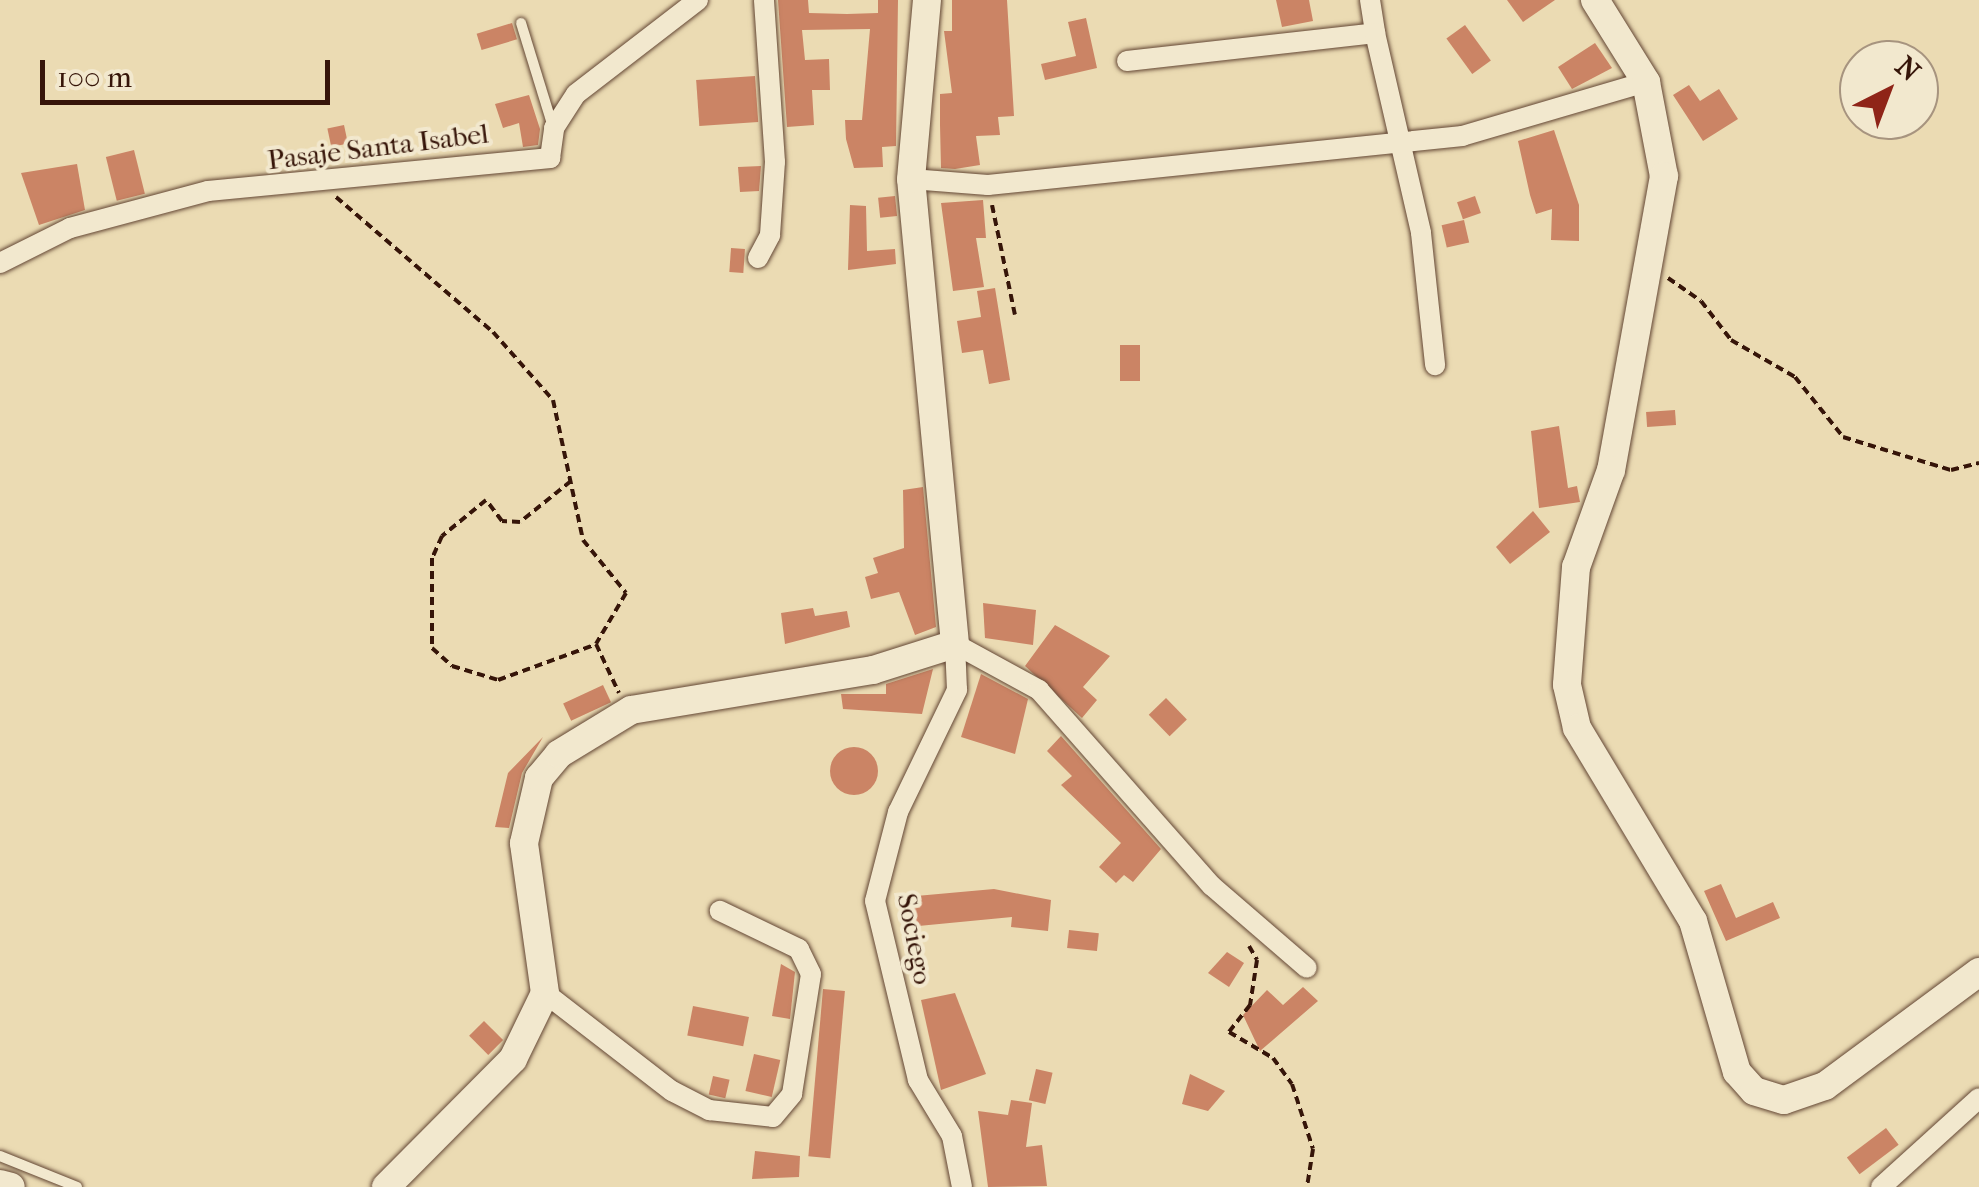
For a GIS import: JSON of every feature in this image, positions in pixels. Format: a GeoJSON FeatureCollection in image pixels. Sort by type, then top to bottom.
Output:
{"type":"FeatureCollection","features":[{"type":"Feature","properties":{"kind":"main road"},"geometry":{"type":"LineString","coordinates":[[386,1187],[513,1059],[545,993],[524,842],[529,806],[560,754],[631,710],[873,670],[955,644],[911,179],[927,0]]}},
{"type":"Feature","properties":{"kind":"main road"},"geometry":{"type":"LineString","coordinates":[[1595,0],[1646,82],[1664,176],[1639,288],[1612,470],[1576,567],[1568,685],[1597,770],[1693,921],[1737,1072],[1768,1099],[1802,1098],[1860,1066],[1979,972]]}},
{"type":"Feature","properties":{"kind":"main road"},"geometry":{"type":"LineString","coordinates":[[0,1184],[12,1187]]}},
{"type":"Feature","properties":{"kind":"street","name":"Pasaje Santa Isabel"},"geometry":{"type":"LineString","coordinates":[[0,262],[143,206],[208,191],[326,185],[550,158],[554,128],[576,94],[698,0]]}},
{"type":"Feature","properties":{"kind":"street"},"geometry":{"type":"LineString","coordinates":[[758,258],[770,235],[775,162],[764,0]]}},
{"type":"Feature","properties":{"kind":"street"},"geometry":{"type":"LineString","coordinates":[[1370,0],[1402,141],[1436,365]]}},
{"type":"Feature","properties":{"kind":"street"},"geometry":{"type":"LineString","coordinates":[[1127,62],[1375,33]]}},
{"type":"Feature","properties":{"kind":"street"},"geometry":{"type":"LineString","coordinates":[[911,179],[988,186],[1462,136],[1646,82]]}},
{"type":"Feature","properties":{"kind":"street"},"geometry":{"type":"LineString","coordinates":[[955,644],[1038,690],[1236,908],[1308,968]]}},
{"type":"Feature","properties":{"kind":"street","name":"Sociego"},"geometry":{"type":"LineString","coordinates":[[955,644],[958,690],[898,812],[875,901],[918,1080],[952,1136],[962,1187]]}},
{"type":"Feature","properties":{"kind":"street"},"geometry":{"type":"LineString","coordinates":[[545,993],[672,1091],[709,1110],[773,1117],[792,1094],[811,974],[798,949],[720,911]]}},
{"type":"Feature","properties":{"kind":"street"},"geometry":{"type":"LineString","coordinates":[[1882,1187],[1979,1098]]}},
{"type":"Feature","properties":{"kind":"lane"},"geometry":{"type":"LineString","coordinates":[[521,22],[554,128]]}},
{"type":"Feature","properties":{"kind":"lane"},"geometry":{"type":"LineString","coordinates":[[0,1156],[77,1187]]}},
{"type":"Feature","properties":{"kind":"path"},"geometry":{"type":"LineString","coordinates":[[326,185],[359,224],[528,365],[553,400],[571,481],[582,540],[626,593],[596,644],[498,680],[452,666],[432,648],[432,558],[442,536],[486,500],[502,521],[520,522],[571,481]]}},
{"type":"Feature","properties":{"kind":"path"},"geometry":{"type":"LineString","coordinates":[[988,186],[1016,316]]}},
{"type":"Feature","properties":{"kind":"path"},"geometry":{"type":"LineString","coordinates":[[1639,288],[1670,278],[1731,340],[1795,377],[1843,438],[1951,470],[1979,463]]}},
{"type":"Feature","properties":{"kind":"path"},"geometry":{"type":"LineString","coordinates":[[596,644],[631,710]]}},
{"type":"Feature","properties":{"kind":"path"},"geometry":{"type":"LineString","coordinates":[[1236,908],[1257,960],[1250,1005],[1229,1032],[1273,1058],[1292,1084],[1312,1149],[1308,1187]]}},
{"type":"Feature","properties":{"kind":"building"},"geometry":{"type":"Polygon","coordinates":[[[778,0],[808,0],[809,13],[847,14],[878,13],[878,0],[898,0],[896,146],[882,147],[883,167],[854,168],[846,139],[845,120],[862,120],[870,29],[802,30],[805,60],[829,59],[830,90],[812,90],[814,125],[787,127],[778,0]]]}},
{"type":"Feature","properties":{"kind":"building"},"geometry":{"type":"Polygon","coordinates":[[[952,0],[1007,0],[1014,116],[998,117],[1000,135],[976,136],[980,165],[955,169],[941,168],[940,125],[940,94],[952,93],[944,31],[952,31],[952,0]]]}},
{"type":"Feature","properties":{"kind":"building"},"geometry":{"type":"Polygon","coordinates":[[[1276,0],[1309,0],[1313,21],[1282,27],[1276,0]]]}},
{"type":"Feature","properties":{"kind":"building"},"geometry":{"type":"Polygon","coordinates":[[[1507,0],[1555,0],[1523,22],[1507,0]]]}},
{"type":"Feature","properties":{"kind":"building"},"geometry":{"type":"Polygon","coordinates":[[[1086,18],[1097,68],[1045,80],[1041,64],[1076,56],[1068,22],[1086,18]]]}},
{"type":"Feature","properties":{"kind":"building"},"geometry":{"type":"Polygon","coordinates":[[[512,23],[517,39],[482,50],[477,34],[512,23]]]}},
{"type":"Feature","properties":{"kind":"building"},"geometry":{"type":"Polygon","coordinates":[[[1465,25],[1491,61],[1472,74],[1446,39],[1465,25]]]}},
{"type":"Feature","properties":{"kind":"building"},"geometry":{"type":"Polygon","coordinates":[[[1595,43],[1612,68],[1572,89],[1558,67],[1595,43]]]}},
{"type":"Feature","properties":{"kind":"building"},"geometry":{"type":"Polygon","coordinates":[[[755,76],[758,122],[699,126],[696,80],[755,76]]]}},
{"type":"Feature","properties":{"kind":"building"},"geometry":{"type":"Polygon","coordinates":[[[1689,85],[1700,101],[1719,89],[1738,119],[1703,141],[1673,95],[1689,85]]]}},
{"type":"Feature","properties":{"kind":"building"},"geometry":{"type":"Polygon","coordinates":[[[529,95],[540,129],[538,145],[523,147],[519,123],[503,128],[495,104],[529,95]]]}},
{"type":"Feature","properties":{"kind":"building"},"geometry":{"type":"Polygon","coordinates":[[[344,125],[348,144],[331,147],[327,129],[344,125]]]}},
{"type":"Feature","properties":{"kind":"building"},"geometry":{"type":"Polygon","coordinates":[[[1554,130],[1579,205],[1579,241],[1551,240],[1552,209],[1536,214],[1530,195],[1518,141],[1554,130]]]}},
{"type":"Feature","properties":{"kind":"building"},"geometry":{"type":"Polygon","coordinates":[[[134,150],[145,194],[117,201],[106,157],[134,150]]]}},
{"type":"Feature","properties":{"kind":"building"},"geometry":{"type":"Polygon","coordinates":[[[77,164],[85,210],[39,225],[21,173],[77,164]]]}},
{"type":"Feature","properties":{"kind":"building"},"geometry":{"type":"Polygon","coordinates":[[[761,166],[759,191],[740,192],[738,167],[761,166]]]}},
{"type":"Feature","properties":{"kind":"building"},"geometry":{"type":"Polygon","coordinates":[[[895,196],[897,216],[880,218],[878,198],[895,196]]]}},
{"type":"Feature","properties":{"kind":"building"},"geometry":{"type":"Polygon","coordinates":[[[1475,196],[1481,213],[1463,219],[1457,202],[1475,196]]]}},
{"type":"Feature","properties":{"kind":"building"},"geometry":{"type":"Polygon","coordinates":[[[983,200],[986,238],[976,238],[984,287],[953,291],[941,203],[983,200]]]}},
{"type":"Feature","properties":{"kind":"building"},"geometry":{"type":"Polygon","coordinates":[[[850,205],[866,206],[867,251],[895,249],[896,264],[848,270],[850,205]]]}},
{"type":"Feature","properties":{"kind":"building"},"geometry":{"type":"Polygon","coordinates":[[[1464,220],[1469,242],[1447,248],[1442,225],[1464,220]]]}},
{"type":"Feature","properties":{"kind":"building"},"geometry":{"type":"Polygon","coordinates":[[[731,248],[745,249],[743,273],[729,272],[731,248]]]}},
{"type":"Feature","properties":{"kind":"building"},"geometry":{"type":"Polygon","coordinates":[[[995,288],[1010,380],[989,384],[983,350],[962,353],[957,321],[981,317],[977,291],[995,288]]]}},
{"type":"Feature","properties":{"kind":"building"},"geometry":{"type":"Polygon","coordinates":[[[1120,345],[1140,345],[1140,381],[1120,381],[1120,345]]]}},
{"type":"Feature","properties":{"kind":"building"},"geometry":{"type":"Polygon","coordinates":[[[1675,410],[1676,425],[1647,427],[1646,412],[1675,410]]]}},
{"type":"Feature","properties":{"kind":"building"},"geometry":{"type":"Polygon","coordinates":[[[1559,426],[1568,488],[1577,486],[1580,502],[1539,508],[1531,431],[1559,426]]]}},
{"type":"Feature","properties":{"kind":"building"},"geometry":{"type":"Polygon","coordinates":[[[923,487],[936,627],[915,635],[899,592],[871,599],[865,577],[878,573],[873,558],[904,548],[903,490],[923,487]]]}},
{"type":"Feature","properties":{"kind":"building"},"geometry":{"type":"Polygon","coordinates":[[[1533,511],[1550,532],[1510,564],[1496,547],[1533,511]]]}},
{"type":"Feature","properties":{"kind":"building"},"geometry":{"type":"Polygon","coordinates":[[[983,603],[1036,610],[1033,645],[985,638],[983,603]]]}},
{"type":"Feature","properties":{"kind":"building"},"geometry":{"type":"Polygon","coordinates":[[[813,608],[815,616],[847,611],[850,627],[785,644],[781,613],[813,608]]]}},
{"type":"Feature","properties":{"kind":"building"},"geometry":{"type":"Polygon","coordinates":[[[1055,625],[1110,656],[1083,687],[1097,700],[1082,718],[1025,666],[1055,625]]]}},
{"type":"Feature","properties":{"kind":"building"},"geometry":{"type":"Polygon","coordinates":[[[933,669],[922,714],[843,709],[841,694],[886,694],[886,684],[933,669]]]}},
{"type":"Feature","properties":{"kind":"building"},"geometry":{"type":"Polygon","coordinates":[[[981,674],[1028,699],[1015,754],[961,737],[981,674]]]}},
{"type":"Feature","properties":{"kind":"building"},"geometry":{"type":"Polygon","coordinates":[[[603,685],[611,702],[571,721],[563,704],[603,685]]]}},
{"type":"Feature","properties":{"kind":"building"},"geometry":{"type":"Polygon","coordinates":[[[1166,698],[1187,720],[1170,736],[1149,715],[1166,698]]]}},
{"type":"Feature","properties":{"kind":"building"},"geometry":{"type":"Polygon","coordinates":[[[1061,736],[1161,849],[1133,882],[1124,875],[1116,883],[1099,867],[1121,843],[1061,785],[1072,776],[1047,751],[1061,736]]]}},
{"type":"Feature","properties":{"kind":"building"},"geometry":{"type":"Polygon","coordinates":[[[543,737],[522,773],[509,828],[495,827],[508,773],[543,737]]]}},
{"type":"Feature","properties":{"kind":"building"},"geometry":{"type":"Polygon","coordinates":[[[854,747],[871,754],[878,771],[871,788],[854,795],[837,788],[830,771],[837,754],[854,747]]]}},
{"type":"Feature","properties":{"kind":"building"},"geometry":{"type":"Polygon","coordinates":[[[1721,884],[1736,918],[1773,902],[1780,918],[1726,941],[1704,891],[1721,884]]]}},
{"type":"Feature","properties":{"kind":"building"},"geometry":{"type":"Polygon","coordinates":[[[994,889],[1051,900],[1048,931],[1011,927],[1012,917],[908,927],[905,897],[994,889]]]}},
{"type":"Feature","properties":{"kind":"building"},"geometry":{"type":"Polygon","coordinates":[[[1069,930],[1099,933],[1097,951],[1067,948],[1069,930]]]}},
{"type":"Feature","properties":{"kind":"building"},"geometry":{"type":"Polygon","coordinates":[[[1227,952],[1244,963],[1229,987],[1208,973],[1227,952]]]}},
{"type":"Feature","properties":{"kind":"building"},"geometry":{"type":"Polygon","coordinates":[[[781,964],[795,972],[790,1019],[772,1016],[781,964]]]}},
{"type":"Feature","properties":{"kind":"building"},"geometry":{"type":"Polygon","coordinates":[[[1303,987],[1318,1001],[1260,1051],[1243,1015],[1267,990],[1283,1005],[1303,987]]]}},
{"type":"Feature","properties":{"kind":"building"},"geometry":{"type":"Polygon","coordinates":[[[823,989],[845,991],[830,1158],[808,1156],[823,989]]]}},
{"type":"Feature","properties":{"kind":"building"},"geometry":{"type":"Polygon","coordinates":[[[955,993],[986,1074],[941,1090],[921,1000],[955,993]]]}},
{"type":"Feature","properties":{"kind":"building"},"geometry":{"type":"Polygon","coordinates":[[[693,1006],[749,1017],[743,1046],[687,1035],[693,1006]]]}},
{"type":"Feature","properties":{"kind":"building"},"geometry":{"type":"Polygon","coordinates":[[[484,1021],[503,1040],[488,1055],[469,1036],[484,1021]]]}},
{"type":"Feature","properties":{"kind":"building"},"geometry":{"type":"Polygon","coordinates":[[[754,1054],[780,1060],[772,1097],[745,1091],[754,1054]]]}},
{"type":"Feature","properties":{"kind":"building"},"geometry":{"type":"Polygon","coordinates":[[[1036,1069],[1053,1073],[1045,1104],[1029,1100],[1036,1069]]]}},
{"type":"Feature","properties":{"kind":"building"},"geometry":{"type":"Polygon","coordinates":[[[1190,1074],[1225,1091],[1208,1111],[1182,1104],[1190,1074]]]}},
{"type":"Feature","properties":{"kind":"building"},"geometry":{"type":"Polygon","coordinates":[[[713,1076],[730,1080],[725,1098],[709,1095],[713,1076]]]}},
{"type":"Feature","properties":{"kind":"building"},"geometry":{"type":"Polygon","coordinates":[[[1011,1100],[1032,1103],[1026,1147],[1042,1145],[1047,1186],[988,1187],[978,1111],[1008,1115],[1011,1100]]]}},
{"type":"Feature","properties":{"kind":"building"},"geometry":{"type":"Polygon","coordinates":[[[1886,1128],[1899,1145],[1860,1174],[1847,1157],[1886,1128]]]}},
{"type":"Feature","properties":{"kind":"building"},"geometry":{"type":"Polygon","coordinates":[[[755,1151],[800,1156],[799,1177],[752,1179],[755,1151]]]}}]}
